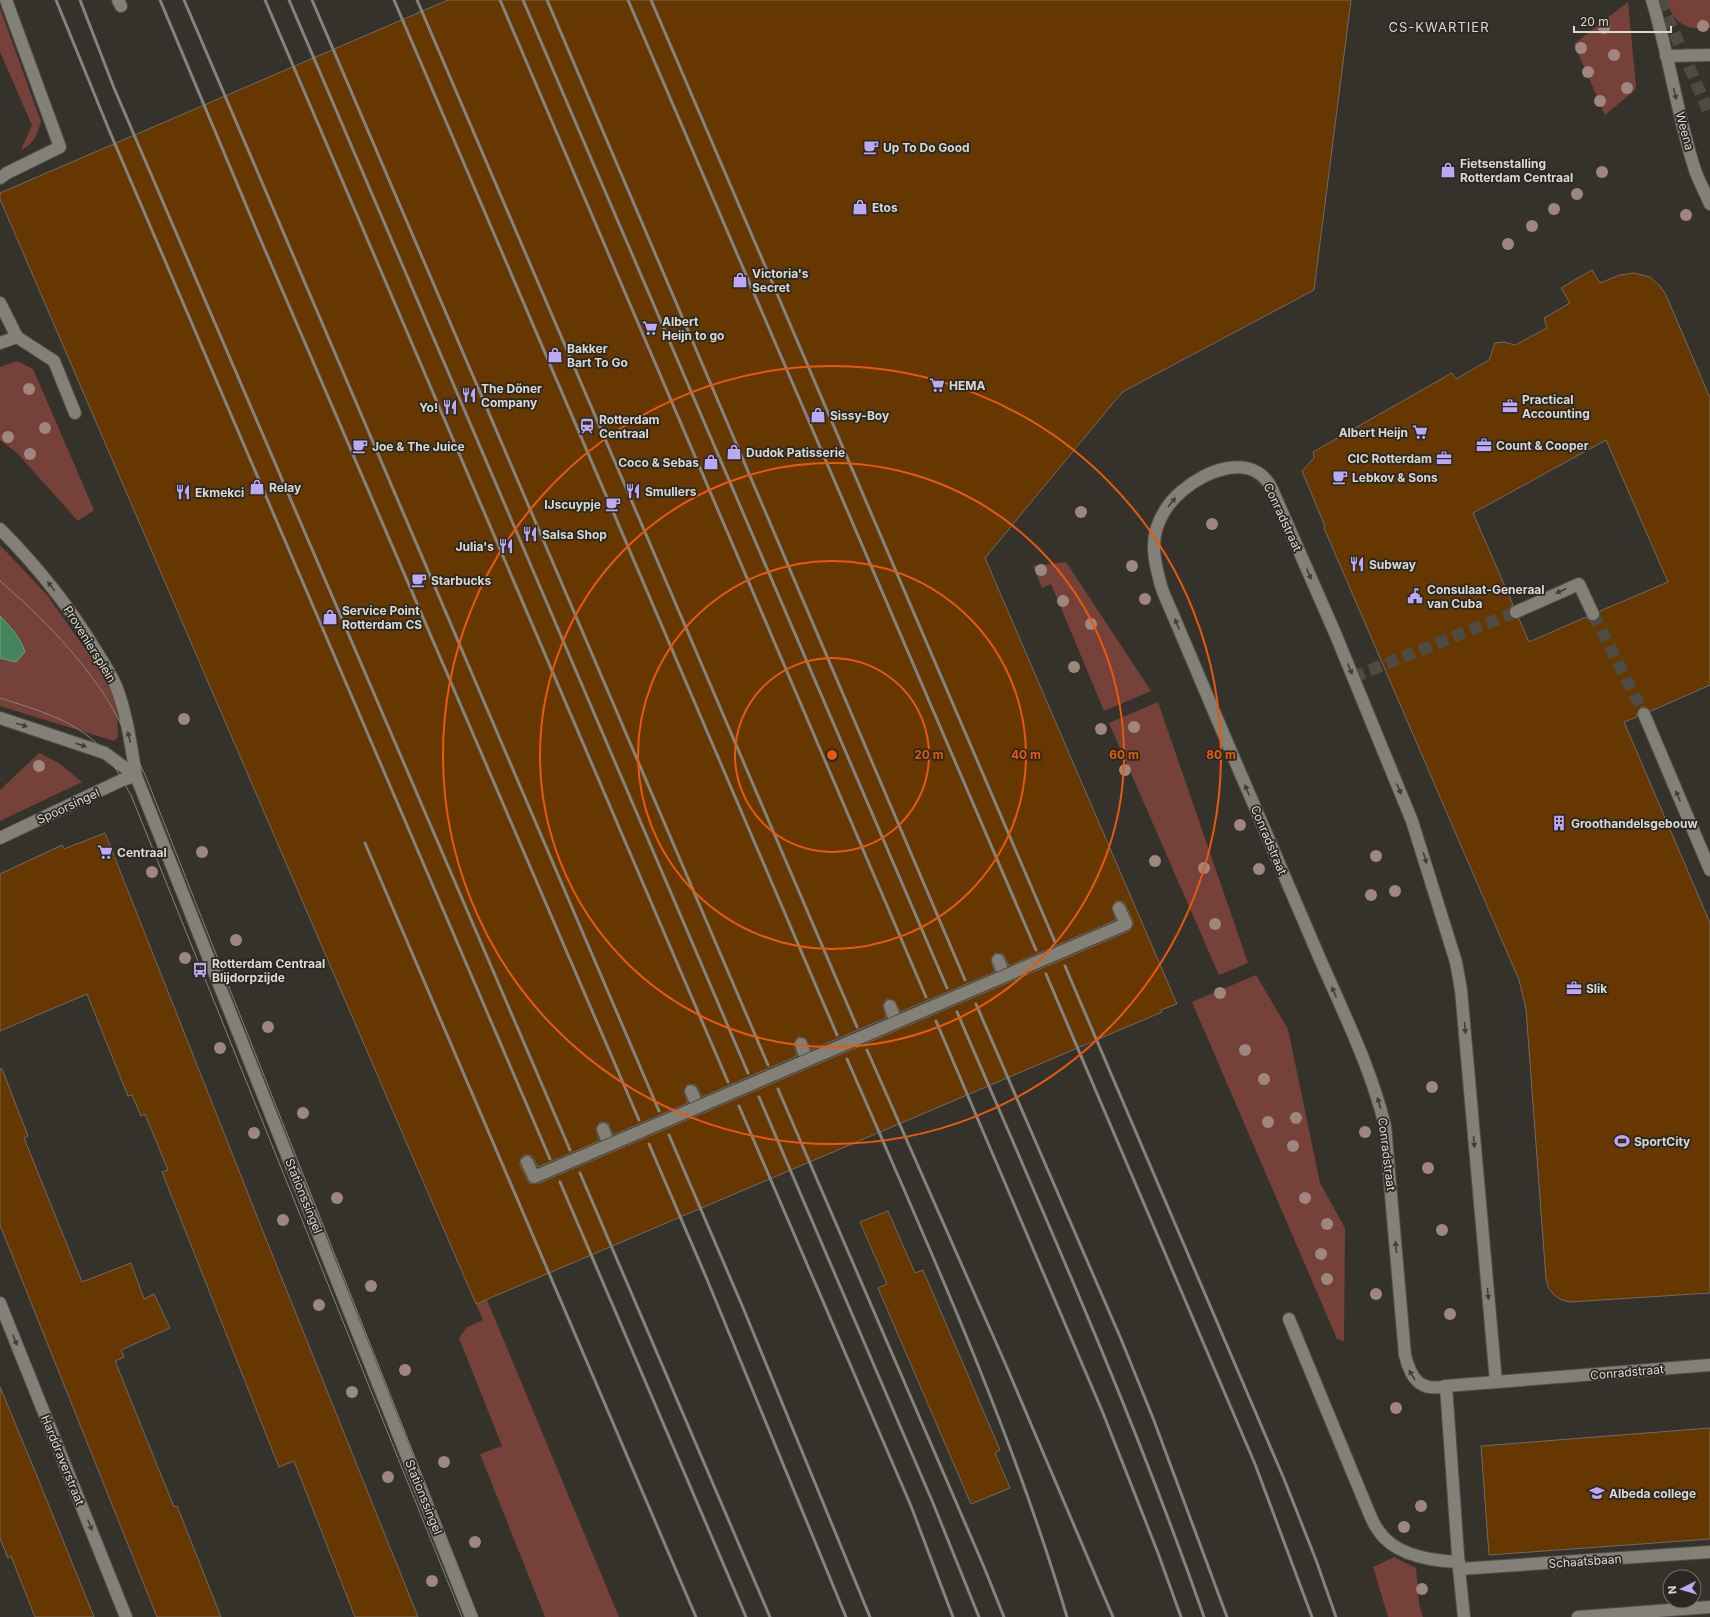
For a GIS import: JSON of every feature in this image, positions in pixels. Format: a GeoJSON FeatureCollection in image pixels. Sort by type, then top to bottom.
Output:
{"type":"FeatureCollection","features":[{"type":"Feature","properties":{"kind":"street"},"geometry":{"type":"LineString","coordinates":[[0,178],[7,173],[60,147],[6,0]]}},
{"type":"Feature","properties":{"kind":"street","name":"Weena"},"geometry":{"type":"LineString","coordinates":[[1652,0],[1661,29],[1666,56],[1695,169],[1710,204]]}},
{"type":"Feature","properties":{"kind":"street"},"geometry":{"type":"LineString","coordinates":[[1666,56],[1710,55]]}},
{"type":"Feature","properties":{"kind":"street"},"geometry":{"type":"LineString","coordinates":[[0,303],[17,337],[54,360],[75,413]]}},
{"type":"Feature","properties":{"kind":"street"},"geometry":{"type":"LineString","coordinates":[[0,343],[17,337]]}},
{"type":"Feature","properties":{"kind":"street","name":"Conradstraat"},"geometry":{"type":"LineString","coordinates":[[1496,1382],[1461,990],[1456,962],[1412,821],[1335,633],[1271,487],[1268,481],[1256,470],[1237,467],[1226,468],[1213,472],[1182,491],[1163,512],[1154,540],[1156,565],[1160,585],[1353,1035],[1377,1095],[1385,1126],[1389,1156],[1405,1355],[1412,1377],[1425,1386],[1434,1389],[1446,1386],[1710,1365]]}},
{"type":"Feature","properties":{"kind":"street","name":"Proveniersplein"},"geometry":{"type":"LineString","coordinates":[[0,529],[37,568],[70,610],[109,672],[119,696],[131,746],[136,776]]}},
{"type":"Feature","properties":{"kind":"street"},"geometry":{"type":"LineString","coordinates":[[1516,612],[1579,584],[1593,614]]}},
{"type":"Feature","properties":{"kind":"street"},"geometry":{"type":"LineString","coordinates":[[1644,714],[1710,870]]}},
{"type":"Feature","properties":{"kind":"street"},"geometry":{"type":"LineString","coordinates":[[0,718],[105,753],[136,776]]}},
{"type":"Feature","properties":{"kind":"street","name":"Spoorsingel"},"geometry":{"type":"LineString","coordinates":[[0,838],[122,780],[136,776]]}},
{"type":"Feature","properties":{"kind":"street","name":"Stationssingel"},"geometry":{"type":"LineString","coordinates":[[136,776],[471,1617]]}},
{"type":"Feature","properties":{"kind":"street"},"geometry":{"type":"LineString","coordinates":[[527,1162],[534,1178],[896,1023],[1126,924],[1119,908]]}},
{"type":"Feature","properties":{"kind":"street"},"geometry":{"type":"LineString","coordinates":[[998,960],[1005,976]]}},
{"type":"Feature","properties":{"kind":"street"},"geometry":{"type":"LineString","coordinates":[[890,1006],[896,1023]]}},
{"type":"Feature","properties":{"kind":"street"},"geometry":{"type":"LineString","coordinates":[[801,1044],[807,1061]]}},
{"type":"Feature","properties":{"kind":"street"},"geometry":{"type":"LineString","coordinates":[[691,1091],[698,1107]]}},
{"type":"Feature","properties":{"kind":"street"},"geometry":{"type":"LineString","coordinates":[[603,1129],[609,1145]]}},
{"type":"Feature","properties":{"kind":"street","name":"Harddraverstraat"},"geometry":{"type":"LineString","coordinates":[[0,1303],[126,1617]]}},
{"type":"Feature","properties":{"kind":"street","name":"Schaatsbaan"},"geometry":{"type":"LineString","coordinates":[[1289,1320],[1378,1531],[1387,1540],[1412,1554],[1459,1565],[1710,1552]]}},
{"type":"Feature","properties":{"kind":"street"},"geometry":{"type":"LineString","coordinates":[[1446,1386],[1464,1617]]}},
{"type":"Feature","properties":{"kind":"street"},"geometry":{"type":"LineString","coordinates":[[1578,1617],[1710,1607]]}},
{"type":"Feature","properties":{"kind":"shaded area"},"geometry":{"type":"Polygon","coordinates":[[[1666,0],[1710,0],[1710,28],[1694,28],[1682,24],[1677,20],[1669,8],[1666,0]]]}},
{"type":"Feature","properties":{"kind":"shaded area"},"geometry":{"type":"Polygon","coordinates":[[[1628,2],[1636,86],[1635,90],[1605,115],[1574,44],[1628,2]]]}},
{"type":"Feature","properties":{"kind":"shaded area"},"geometry":{"type":"Polygon","coordinates":[[[0,8],[41,122],[32,142],[21,150],[32,125],[0,52],[0,8]]]}},
{"type":"Feature","properties":{"kind":"shaded area"},"geometry":{"type":"Polygon","coordinates":[[[17,361],[33,369],[94,510],[78,521],[17,453],[0,440],[0,367],[17,361]]]}},
{"type":"Feature","properties":{"kind":"shaded area"},"geometry":{"type":"Polygon","coordinates":[[[0,545],[47,595],[94,661],[113,693],[117,704],[118,737],[114,741],[0,706],[0,658],[16,662],[13,629],[0,616],[0,545]]]}},
{"type":"Feature","properties":{"kind":"shaded area"},"geometry":{"type":"Polygon","coordinates":[[[1066,562],[1151,691],[1104,711],[1051,584],[1042,588],[1033,566],[1066,562]]]}},
{"type":"Feature","properties":{"kind":"shaded area"},"geometry":{"type":"Polygon","coordinates":[[[0,616],[15,632],[25,652],[16,662],[0,658],[0,616]]]}},
{"type":"Feature","properties":{"kind":"shaded area"},"geometry":{"type":"Polygon","coordinates":[[[1158,702],[1248,963],[1219,975],[1109,723],[1158,702]]]}},
{"type":"Feature","properties":{"kind":"shaded area"},"geometry":{"type":"Polygon","coordinates":[[[39,753],[59,763],[82,782],[0,821],[0,790],[39,753]]]}},
{"type":"Feature","properties":{"kind":"shaded area"},"geometry":{"type":"Polygon","coordinates":[[[1256,975],[1288,1029],[1320,1183],[1345,1228],[1344,1341],[1337,1339],[1192,1002],[1256,975]]]}},
{"type":"Feature","properties":{"kind":"shaded area"},"geometry":{"type":"Polygon","coordinates":[[[487,1300],[619,1617],[545,1617],[480,1454],[502,1446],[459,1338],[467,1327],[483,1320],[476,1304],[487,1300]]]}},
{"type":"Feature","properties":{"kind":"shaded area"},"geometry":{"type":"Polygon","coordinates":[[[1394,1557],[1416,1568],[1419,1604],[1423,1617],[1388,1617],[1373,1567],[1394,1557]]]}},
{"type":"Feature","properties":{"kind":"building","name":"Rotterdam Centraal"},"geometry":{"type":"Polygon","coordinates":[[[448,0],[1351,0],[1314,290],[1124,391],[985,558],[1177,1004],[1161,1010],[1162,1012],[476,1304],[0,199],[0,193],[448,0]],[[1116,901],[1112,908],[1116,920],[1009,966],[1003,954],[995,953],[991,960],[995,972],[900,1012],[895,1001],[887,999],[883,1005],[886,1018],[811,1050],[806,1039],[798,1037],[794,1043],[797,1056],[702,1097],[696,1085],[688,1084],[684,1091],[688,1103],[613,1135],[608,1123],[600,1122],[596,1128],[599,1141],[538,1167],[532,1156],[524,1155],[521,1158],[520,1165],[529,1183],[537,1184],[1129,931],[1133,925],[1133,921],[1124,902],[1116,901]]]}},
{"type":"Feature","properties":{"kind":"building","name":"Groothandelsgebouw"},"geometry":{"type":"Polygon","coordinates":[[[1592,270],[1600,283],[1620,275],[1634,273],[1650,277],[1660,286],[1666,295],[1710,398],[1710,685],[1651,711],[1645,707],[1641,707],[1637,713],[1637,717],[1624,722],[1710,923],[1710,1293],[1569,1302],[1560,1299],[1553,1294],[1548,1287],[1546,1279],[1526,1009],[1519,980],[1324,528],[1325,526],[1302,471],[1314,458],[1313,452],[1452,373],[1456,379],[1489,360],[1495,343],[1504,342],[1515,345],[1547,328],[1544,318],[1570,303],[1561,288],[1592,270]],[[1606,440],[1473,513],[1513,605],[1510,608],[1509,615],[1512,618],[1519,619],[1529,642],[1586,617],[1589,620],[1596,621],[1599,618],[1600,611],[1668,582],[1606,440]]]}},
{"type":"Feature","properties":{"kind":"building"},"geometry":{"type":"Polygon","coordinates":[[[105,833],[418,1617],[355,1617],[294,1461],[279,1467],[162,1172],[168,1170],[145,1114],[141,1116],[132,1095],[128,1096],[87,994],[0,1031],[0,874],[62,845],[64,849],[105,833]]]}},
{"type":"Feature","properties":{"kind":"building"},"geometry":{"type":"Polygon","coordinates":[[[0,1069],[2,1069],[28,1136],[24,1138],[82,1282],[131,1263],[144,1299],[154,1294],[170,1328],[121,1350],[124,1357],[115,1361],[174,1507],[177,1506],[221,1617],[157,1617],[0,1225],[0,1069]]]}},
{"type":"Feature","properties":{"kind":"building"},"geometry":{"type":"Polygon","coordinates":[[[888,1211],[915,1273],[923,1270],[1000,1450],[995,1453],[1010,1488],[971,1504],[878,1288],[887,1284],[860,1222],[888,1211]]]}},
{"type":"Feature","properties":{"kind":"building"},"geometry":{"type":"Polygon","coordinates":[[[0,1387],[94,1617],[35,1617],[11,1556],[8,1558],[0,1538],[0,1387]]]}},
{"type":"Feature","properties":{"kind":"building","name":"Albeda college"},"geometry":{"type":"Polygon","coordinates":[[[1710,1428],[1710,1539],[1489,1555],[1481,1446],[1710,1428]]]}},
{"type":"Feature","properties":{"kind":"tunnel"},"geometry":{"type":"LineString","coordinates":[[1660,0],[1710,115]]}},
{"type":"Feature","properties":{"kind":"tunnel"},"geometry":{"type":"LineString","coordinates":[[1353,677],[1516,612]]}},
{"type":"Feature","properties":{"kind":"tunnel"},"geometry":{"type":"LineString","coordinates":[[1593,614],[1644,714]]}},
{"type":"Feature","properties":{"kind":"tram line"},"geometry":{"type":"LineString","coordinates":[[0,581],[50,628],[84,666],[102,691],[129,740],[146,777],[478,1617]]}},
{"type":"Feature","properties":{"kind":"tram line"},"geometry":{"type":"LineString","coordinates":[[0,698],[43,712],[71,725],[83,733],[95,742],[109,758],[131,795],[462,1617]]}},
{"type":"Feature","properties":{"kind":"railway"},"geometry":{"type":"LineString","coordinates":[[56,0],[109,130],[550,1159]]}},
{"type":"Feature","properties":{"kind":"railway"},"geometry":{"type":"LineString","coordinates":[[80,0],[114,88],[570,1150]]}},
{"type":"Feature","properties":{"kind":"railway"},"geometry":{"type":"LineString","coordinates":[[160,0],[256,229],[639,1120]]}},
{"type":"Feature","properties":{"kind":"railway"},"geometry":{"type":"LineString","coordinates":[[184,0],[659,1111]]}},
{"type":"Feature","properties":{"kind":"railway"},"geometry":{"type":"LineString","coordinates":[[265,0],[728,1082]]}},
{"type":"Feature","properties":{"kind":"railway"},"geometry":{"type":"LineString","coordinates":[[289,0],[748,1073]]}},
{"type":"Feature","properties":{"kind":"railway"},"geometry":{"type":"LineString","coordinates":[[312,0],[768,1065]]}},
{"type":"Feature","properties":{"kind":"railway"},"geometry":{"type":"LineString","coordinates":[[394,0],[837,1035]]}},
{"type":"Feature","properties":{"kind":"railway"},"geometry":{"type":"LineString","coordinates":[[417,0],[857,1027]]}},
{"type":"Feature","properties":{"kind":"railway"},"geometry":{"type":"LineString","coordinates":[[500,0],[926,997]]}},
{"type":"Feature","properties":{"kind":"railway"},"geometry":{"type":"LineString","coordinates":[[523,0],[947,988]]}},
{"type":"Feature","properties":{"kind":"railway"},"geometry":{"type":"LineString","coordinates":[[547,0],[965,980]]}},
{"type":"Feature","properties":{"kind":"railway"},"geometry":{"type":"LineString","coordinates":[[628,0],[1036,950]]}},
{"type":"Feature","properties":{"kind":"railway"},"geometry":{"type":"LineString","coordinates":[[651,0],[1055,942]]}},
{"type":"Feature","properties":{"kind":"railway"},"geometry":{"type":"LineString","coordinates":[[365,843],[696,1617]]}},
{"type":"Feature","properties":{"kind":"railway"},"geometry":{"type":"LineString","coordinates":[[1065,966],[1284,1479],[1316,1560],[1336,1617]]}},
{"type":"Feature","properties":{"kind":"railway"},"geometry":{"type":"LineString","coordinates":[[1046,974],[1255,1464],[1312,1617]]}},
{"type":"Feature","properties":{"kind":"railway"},"geometry":{"type":"LineString","coordinates":[[976,1004],[1121,1339],[1153,1418],[1227,1617]]}},
{"type":"Feature","properties":{"kind":"railway"},"geometry":{"type":"LineString","coordinates":[[957,1012],[1086,1312],[1147,1464],[1204,1617]]}},
{"type":"Feature","properties":{"kind":"railway"},"geometry":{"type":"LineString","coordinates":[[936,1021],[1103,1413],[1158,1553],[1181,1617]]}},
{"type":"Feature","properties":{"kind":"railway"},"geometry":{"type":"LineString","coordinates":[[867,1050],[1005,1363],[1113,1617]]}},
{"type":"Feature","properties":{"kind":"railway"},"geometry":{"type":"LineString","coordinates":[[847,1059],[966,1335],[1020,1475],[1067,1617]]}},
{"type":"Feature","properties":{"kind":"railway"},"geometry":{"type":"LineString","coordinates":[[778,1089],[984,1567],[1004,1617]]}},
{"type":"Feature","properties":{"kind":"railway"},"geometry":{"type":"LineString","coordinates":[[759,1097],[933,1503],[979,1617]]}},
{"type":"Feature","properties":{"kind":"railway"},"geometry":{"type":"LineString","coordinates":[[739,1106],[911,1506],[953,1617]]}},
{"type":"Feature","properties":{"kind":"railway"},"geometry":{"type":"LineString","coordinates":[[669,1135],[744,1310],[870,1617]]}},
{"type":"Feature","properties":{"kind":"railway"},"geometry":{"type":"LineString","coordinates":[[649,1144],[706,1277],[846,1617]]}},
{"type":"Feature","properties":{"kind":"railway"},"geometry":{"type":"LineString","coordinates":[[580,1173],[770,1617]]}},
{"type":"Feature","properties":{"kind":"railway"},"geometry":{"type":"LineString","coordinates":[[560,1182],[746,1617]]}},
{"type":"Feature","properties":{"kind":"place","name":"Up To Do Good"},"geometry":{"type":"Point","coordinates":[871,147]}},
{"type":"Feature","properties":{"kind":"place","name":"Fietsenstalling Rotterdam Centraal"},"geometry":{"type":"Point","coordinates":[1448,170]}},
{"type":"Feature","properties":{"kind":"place","name":"Etos"},"geometry":{"type":"Point","coordinates":[860,207]}},
{"type":"Feature","properties":{"kind":"place","name":"Victoria's Secret"},"geometry":{"type":"Point","coordinates":[740,280]}},
{"type":"Feature","properties":{"kind":"place","name":"Albert Heijn to go"},"geometry":{"type":"Point","coordinates":[650,328]}},
{"type":"Feature","properties":{"kind":"place","name":"Bakker Bart To Go"},"geometry":{"type":"Point","coordinates":[555,355]}},
{"type":"Feature","properties":{"kind":"place","name":"HEMA"},"geometry":{"type":"Point","coordinates":[937,385]}},
{"type":"Feature","properties":{"kind":"place","name":"The Döner Company"},"geometry":{"type":"Point","coordinates":[469,395]}},
{"type":"Feature","properties":{"kind":"place","name":"Practical Accounting"},"geometry":{"type":"Point","coordinates":[1510,406]}},
{"type":"Feature","properties":{"kind":"place","name":"Yo!"},"geometry":{"type":"Point","coordinates":[450,407]}},
{"type":"Feature","properties":{"kind":"place","name":"Sissy-Boy"},"geometry":{"type":"Point","coordinates":[818,415]}},
{"type":"Feature","properties":{"kind":"place","name":"Rotterdam Centraal"},"geometry":{"type":"Point","coordinates":[587,426]}},
{"type":"Feature","properties":{"kind":"place","name":"Albert Heijn"},"geometry":{"type":"Point","coordinates":[1420,432]}},
{"type":"Feature","properties":{"kind":"place","name":"Count & Cooper"},"geometry":{"type":"Point","coordinates":[1484,445]}},
{"type":"Feature","properties":{"kind":"place","name":"Joe & The Juice"},"geometry":{"type":"Point","coordinates":[360,446]}},
{"type":"Feature","properties":{"kind":"place","name":"Dudok Patisserie"},"geometry":{"type":"Point","coordinates":[734,452]}},
{"type":"Feature","properties":{"kind":"place","name":"CIC Rotterdam"},"geometry":{"type":"Point","coordinates":[1444,458]}},
{"type":"Feature","properties":{"kind":"place","name":"Coco & Sebas"},"geometry":{"type":"Point","coordinates":[711,462]}},
{"type":"Feature","properties":{"kind":"place","name":"Lebkov & Sons"},"geometry":{"type":"Point","coordinates":[1340,477]}},
{"type":"Feature","properties":{"kind":"place","name":"Relay"},"geometry":{"type":"Point","coordinates":[257,487]}},
{"type":"Feature","properties":{"kind":"place","name":"Smullers"},"geometry":{"type":"Point","coordinates":[633,491]}},
{"type":"Feature","properties":{"kind":"place","name":"Ekmekci"},"geometry":{"type":"Point","coordinates":[183,492]}},
{"type":"Feature","properties":{"kind":"place","name":"IJscuypje"},"geometry":{"type":"Point","coordinates":[613,504]}},
{"type":"Feature","properties":{"kind":"place","name":"Salsa Shop"},"geometry":{"type":"Point","coordinates":[530,534]}},
{"type":"Feature","properties":{"kind":"place","name":"Julia's"},"geometry":{"type":"Point","coordinates":[506,546]}},
{"type":"Feature","properties":{"kind":"place","name":"Subway"},"geometry":{"type":"Point","coordinates":[1357,564]}},
{"type":"Feature","properties":{"kind":"place","name":"Starbucks"},"geometry":{"type":"Point","coordinates":[419,580]}},
{"type":"Feature","properties":{"kind":"place","name":"Consulaat-Generaal van Cuba"},"geometry":{"type":"Point","coordinates":[1415,596]}},
{"type":"Feature","properties":{"kind":"place","name":"Service Point Rotterdam CS"},"geometry":{"type":"Point","coordinates":[330,617]}},
{"type":"Feature","properties":{"kind":"place","name":"Groothandelsgebouw"},"geometry":{"type":"Point","coordinates":[1559,823]}},
{"type":"Feature","properties":{"kind":"place","name":"Centraal"},"geometry":{"type":"Point","coordinates":[105,852]}},
{"type":"Feature","properties":{"kind":"place","name":"Rotterdam Centraal Blijdorpzijde"},"geometry":{"type":"Point","coordinates":[200,970]}},
{"type":"Feature","properties":{"kind":"place","name":"Slik"},"geometry":{"type":"Point","coordinates":[1574,988]}},
{"type":"Feature","properties":{"kind":"place","name":"SportCity"},"geometry":{"type":"Point","coordinates":[1622,1141]}},
{"type":"Feature","properties":{"kind":"place","name":"Albeda college"},"geometry":{"type":"Point","coordinates":[1597,1493]}},
{"type":"Feature","properties":{"kind":"district","name":"CS-KWARTIER"},"geometry":{"type":"Point","coordinates":[1439,27]}}]}
